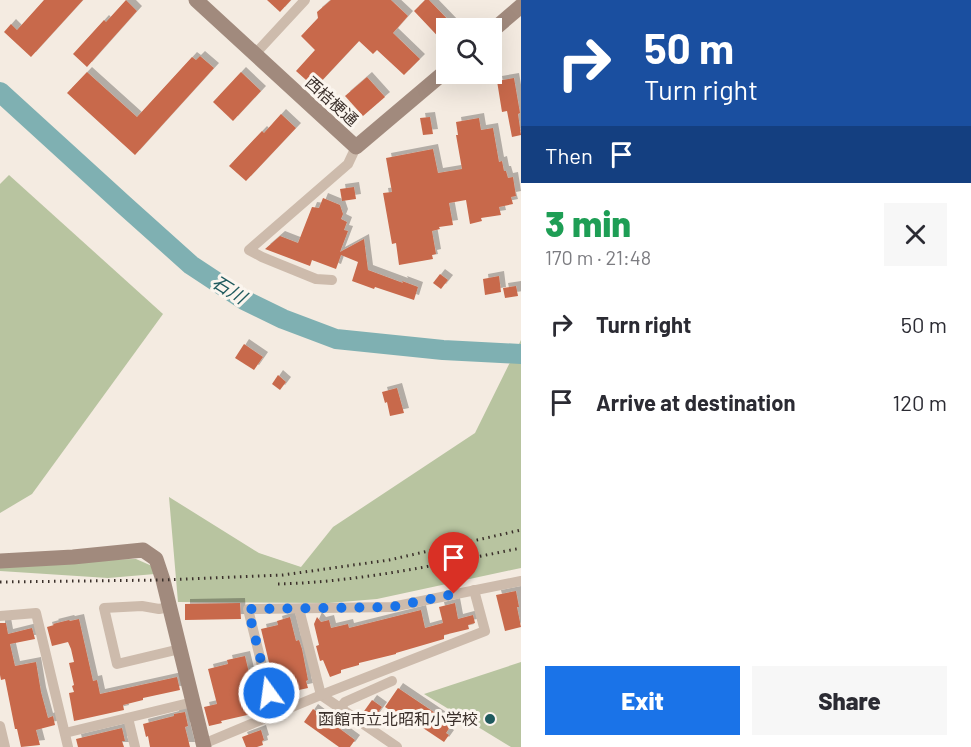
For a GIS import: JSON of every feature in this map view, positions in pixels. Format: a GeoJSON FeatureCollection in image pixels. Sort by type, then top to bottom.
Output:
{"type":"FeatureCollection","features":[{"type":"Feature","properties":{"kind":"street","name":"西桔梗通"},"geometry":{"type":"LineString","coordinates":[[196,0],[356,147],[436,79]]}},
{"type":"Feature","properties":{"kind":"street"},"geometry":{"type":"LineString","coordinates":[[255,55],[305,0]]}},
{"type":"Feature","properties":{"kind":"street"},"geometry":{"type":"LineString","coordinates":[[502,22],[521,6]]}},
{"type":"Feature","properties":{"kind":"street"},"geometry":{"type":"LineString","coordinates":[[332,280],[316,279],[249,250],[348,164],[356,147]]}},
{"type":"Feature","properties":{"kind":"street"},"geometry":{"type":"LineString","coordinates":[[0,561],[143,550],[156,559],[203,745],[274,714],[484,631],[474,590]]}},
{"type":"Feature","properties":{"kind":"street"},"geometry":{"type":"LineString","coordinates":[[274,714],[248,609],[392,607],[521,581]]}},
{"type":"Feature","properties":{"kind":"street"},"geometry":{"type":"LineString","coordinates":[[169,607],[159,609],[142,606],[104,608],[117,664],[180,649]]}},
{"type":"Feature","properties":{"kind":"street"},"geometry":{"type":"LineString","coordinates":[[299,609],[321,695],[397,747]]}},
{"type":"Feature","properties":{"kind":"street"},"geometry":{"type":"LineString","coordinates":[[0,616],[36,613],[68,747]]}},
{"type":"Feature","properties":{"kind":"street"},"geometry":{"type":"LineString","coordinates":[[340,708],[345,702],[392,681]]}},
{"type":"Feature","properties":{"kind":"street"},"geometry":{"type":"LineString","coordinates":[[65,733],[193,702]]}},
{"type":"Feature","properties":{"kind":"street"},"geometry":{"type":"LineString","coordinates":[[128,718],[135,747]]}},
{"type":"Feature","properties":{"kind":"street"},"geometry":{"type":"LineString","coordinates":[[0,726],[5,747]]}},
{"type":"Feature","properties":{"kind":"green space"},"geometry":{"type":"Polygon","coordinates":[[[9,175],[163,314],[32,494],[0,513],[0,184],[9,175]]]}},
{"type":"Feature","properties":{"kind":"green space"},"geometry":{"type":"Polygon","coordinates":[[[521,340],[521,568],[377,599],[329,603],[178,602],[169,497],[259,553],[301,567],[333,527],[475,433],[521,340]]]}},
{"type":"Feature","properties":{"kind":"green space"},"geometry":{"type":"Polygon","coordinates":[[[136,559],[152,566],[155,574],[108,578],[0,571],[0,568],[93,560],[136,559]]]}},
{"type":"Feature","properties":{"kind":"green space","name":"函館市立北昭和小学校"},"geometry":{"type":"Polygon","coordinates":[[[521,662],[521,747],[511,747],[424,694],[521,662]]]}},
{"type":"Feature","properties":{"kind":"building"},"geometry":{"type":"Polygon","coordinates":[[[44,0],[83,0],[31,57],[4,32],[11,24],[17,30],[44,0]]]}},
{"type":"Feature","properties":{"kind":"building"},"geometry":{"type":"Polygon","coordinates":[[[126,0],[137,11],[87,67],[73,54],[126,0]]]}},
{"type":"Feature","properties":{"kind":"building"},"geometry":{"type":"Polygon","coordinates":[[[267,0],[291,0],[280,12],[267,0]]]}},
{"type":"Feature","properties":{"kind":"building"},"geometry":{"type":"Polygon","coordinates":[[[331,0],[391,0],[408,16],[393,33],[420,59],[404,75],[377,50],[373,54],[359,41],[315,88],[296,71],[315,50],[301,36],[318,18],[317,12],[331,0]]]}},
{"type":"Feature","properties":{"kind":"building"},"geometry":{"type":"Polygon","coordinates":[[[425,0],[429,0],[446,18],[436,18],[436,34],[414,11],[425,0]]]}},
{"type":"Feature","properties":{"kind":"building"},"geometry":{"type":"Polygon","coordinates":[[[200,56],[214,68],[135,155],[67,93],[87,72],[137,117],[192,57],[196,60],[200,56]]]}},
{"type":"Feature","properties":{"kind":"building"},"geometry":{"type":"Polygon","coordinates":[[[241,72],[261,91],[233,121],[213,102],[241,72]]]}},
{"type":"Feature","properties":{"kind":"building"},"geometry":{"type":"Polygon","coordinates":[[[367,77],[385,97],[363,116],[345,96],[367,77]]]}},
{"type":"Feature","properties":{"kind":"building"},"geometry":{"type":"Polygon","coordinates":[[[514,78],[521,135],[512,137],[507,111],[502,112],[497,84],[502,84],[502,80],[514,78]]]}},
{"type":"Feature","properties":{"kind":"building"},"geometry":{"type":"Polygon","coordinates":[[[281,114],[296,128],[246,181],[229,166],[281,114]]]}},
{"type":"Feature","properties":{"kind":"building"},"geometry":{"type":"Polygon","coordinates":[[[430,117],[433,134],[423,135],[420,118],[430,117]]]}},
{"type":"Feature","properties":{"kind":"building"},"geometry":{"type":"Polygon","coordinates":[[[479,118],[481,130],[493,128],[499,162],[502,161],[508,178],[513,177],[516,196],[511,197],[513,204],[499,207],[501,215],[481,218],[482,221],[470,224],[466,200],[449,203],[453,225],[439,227],[440,229],[432,231],[436,254],[432,255],[433,259],[399,265],[396,243],[392,244],[383,193],[392,192],[386,158],[433,149],[438,173],[462,169],[456,122],[479,118]]]}},
{"type":"Feature","properties":{"kind":"building"},"geometry":{"type":"Polygon","coordinates":[[[354,187],[356,199],[342,201],[340,189],[354,187]]]}},
{"type":"Feature","properties":{"kind":"building"},"geometry":{"type":"Polygon","coordinates":[[[323,198],[340,205],[343,214],[341,219],[347,222],[344,230],[348,231],[340,252],[364,239],[368,270],[418,287],[414,300],[352,281],[358,262],[341,255],[336,269],[312,260],[310,266],[265,249],[280,236],[298,243],[312,207],[319,208],[323,198]]]}},
{"type":"Feature","properties":{"kind":"building"},"geometry":{"type":"Polygon","coordinates":[[[440,274],[448,280],[441,289],[433,283],[440,274]]]}},
{"type":"Feature","properties":{"kind":"building"},"geometry":{"type":"Polygon","coordinates":[[[499,276],[501,292],[485,295],[483,279],[499,276]]]}},
{"type":"Feature","properties":{"kind":"building"},"geometry":{"type":"Polygon","coordinates":[[[516,286],[518,296],[505,298],[503,288],[516,286]]]}},
{"type":"Feature","properties":{"kind":"building"},"geometry":{"type":"Polygon","coordinates":[[[244,344],[263,357],[254,370],[235,358],[244,344]]]}},
{"type":"Feature","properties":{"kind":"building"},"geometry":{"type":"Polygon","coordinates":[[[278,375],[286,382],[280,390],[272,384],[278,375]]]}},
{"type":"Feature","properties":{"kind":"building"},"geometry":{"type":"Polygon","coordinates":[[[397,388],[404,413],[390,416],[382,392],[397,388]]]}},
{"type":"Feature","properties":{"kind":"building"},"geometry":{"type":"Polygon","coordinates":[[[516,591],[521,627],[505,631],[496,595],[516,591]]]}},
{"type":"Feature","properties":{"kind":"building"},"geometry":{"type":"Polygon","coordinates":[[[240,603],[241,619],[185,620],[185,604],[240,603]]]}},
{"type":"Feature","properties":{"kind":"building"},"geometry":{"type":"Polygon","coordinates":[[[455,603],[458,619],[473,615],[475,623],[468,625],[469,629],[444,635],[444,639],[396,654],[359,663],[359,665],[341,670],[341,673],[330,677],[323,660],[320,661],[314,624],[317,617],[321,622],[329,620],[331,628],[348,624],[349,628],[421,610],[425,628],[443,623],[439,607],[455,603]]]}},
{"type":"Feature","properties":{"kind":"building"},"geometry":{"type":"Polygon","coordinates":[[[290,617],[296,641],[299,640],[302,649],[308,688],[290,692],[291,697],[278,700],[261,629],[278,625],[277,621],[290,617]]]}},
{"type":"Feature","properties":{"kind":"building"},"geometry":{"type":"Polygon","coordinates":[[[79,619],[93,681],[97,680],[100,694],[177,677],[180,690],[123,705],[124,710],[74,721],[69,693],[74,692],[69,663],[74,662],[71,649],[68,642],[52,646],[47,627],[79,619]]]}},
{"type":"Feature","properties":{"kind":"building"},"geometry":{"type":"Polygon","coordinates":[[[0,623],[6,623],[8,634],[32,628],[35,639],[10,644],[15,666],[36,662],[48,718],[53,716],[55,725],[36,730],[40,745],[21,747],[17,729],[15,729],[5,679],[1,680],[0,675],[0,623]]]}},
{"type":"Feature","properties":{"kind":"building"},"geometry":{"type":"Polygon","coordinates":[[[245,656],[254,694],[261,692],[264,706],[259,707],[260,712],[209,726],[204,707],[217,704],[208,669],[228,664],[227,660],[245,656]]]}},
{"type":"Feature","properties":{"kind":"building"},"geometry":{"type":"Polygon","coordinates":[[[398,688],[450,723],[446,733],[449,735],[444,742],[411,720],[409,723],[385,707],[398,688]]]}},
{"type":"Feature","properties":{"kind":"building"},"geometry":{"type":"Polygon","coordinates":[[[372,700],[382,707],[372,721],[362,714],[372,700]]]}},
{"type":"Feature","properties":{"kind":"building"},"geometry":{"type":"Polygon","coordinates":[[[313,709],[355,740],[350,747],[339,747],[304,722],[313,709]]]}},
{"type":"Feature","properties":{"kind":"building"},"geometry":{"type":"Polygon","coordinates":[[[185,712],[188,726],[185,727],[190,747],[150,747],[143,724],[185,712]]]}},
{"type":"Feature","properties":{"kind":"building"},"geometry":{"type":"Polygon","coordinates":[[[122,728],[124,747],[78,747],[76,739],[122,728]]]}},
{"type":"Feature","properties":{"kind":"building"},"geometry":{"type":"Polygon","coordinates":[[[261,730],[263,745],[246,747],[242,737],[261,730]]]}},
{"type":"Feature","properties":{"kind":"waterway","name":"石川"},"geometry":{"type":"LineString","coordinates":[[0,92],[191,265],[244,300],[283,319],[336,339],[443,350],[521,354]]}},
{"type":"Feature","properties":{"kind":"railway"},"geometry":{"type":"LineString","coordinates":[[0,582],[163,580],[283,575],[389,560],[521,530]]}},
{"type":"Feature","properties":{"kind":"railway"},"geometry":{"type":"LineString","coordinates":[[278,584],[370,576],[521,548]]}},
{"type":"Feature","properties":{"kind":"place","name":"函館市立北昭和小学校"},"geometry":{"type":"Point","coordinates":[490,719]}},
{"type":"Feature","properties":{"kind":"route"},"geometry":{"type":"LineString","coordinates":[[269,693],[248,609],[392,607],[454,594]]}}]}
